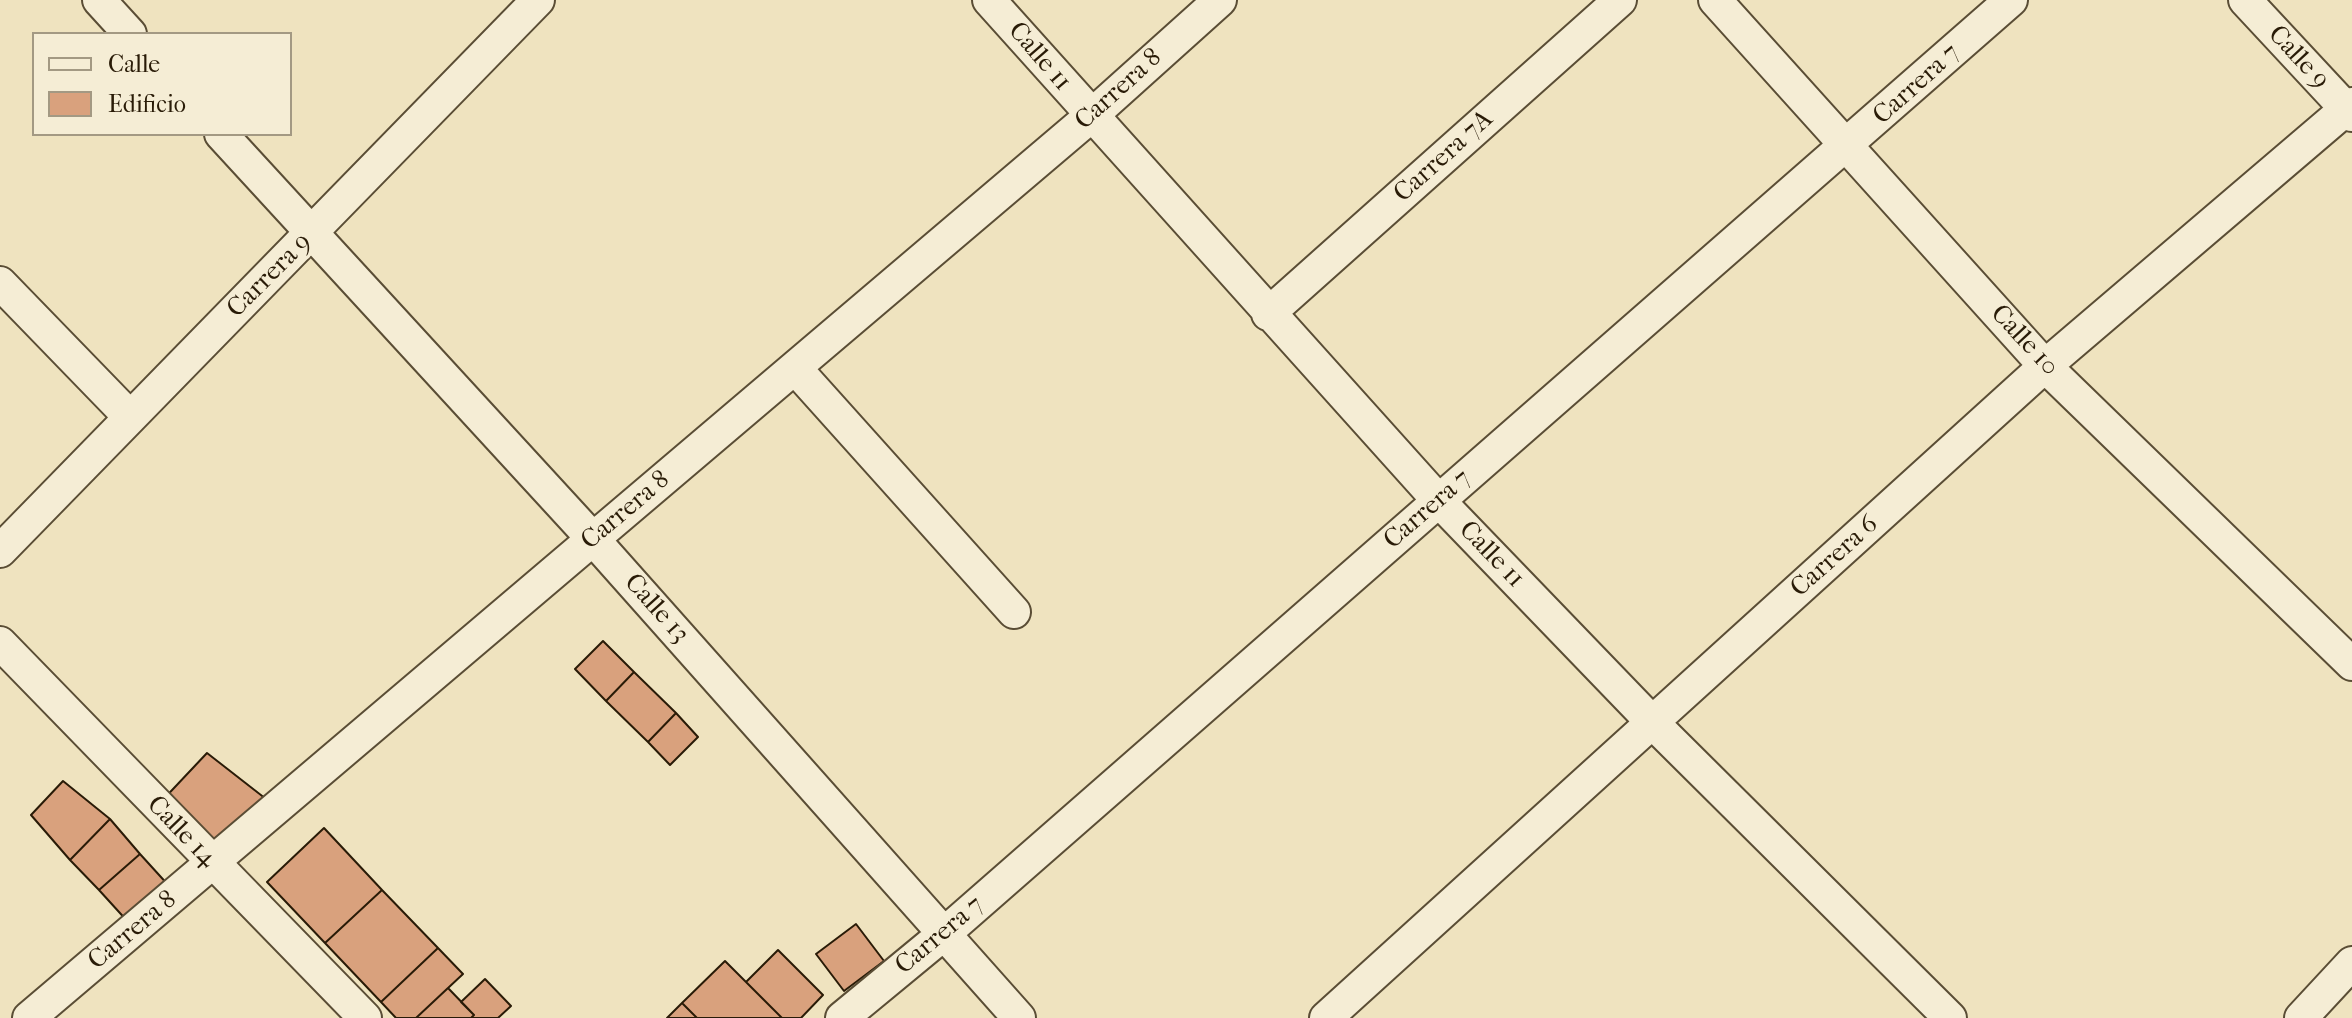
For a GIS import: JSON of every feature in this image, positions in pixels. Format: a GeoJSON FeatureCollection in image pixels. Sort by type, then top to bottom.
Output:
{"type":"FeatureCollection","features":[{"type":"Feature","properties":{"kind":"street"},"geometry":{"type":"LineString","coordinates":[[99,0],[128,32]]}},
{"type":"Feature","properties":{"kind":"street","name":"Carrera 9"},"geometry":{"type":"LineString","coordinates":[[0,551],[538,0]]}},
{"type":"Feature","properties":{"kind":"street","name":"Calle 11"},"geometry":{"type":"LineString","coordinates":[[989,0],[1439,501],[1653,723],[1950,1018]]}},
{"type":"Feature","properties":{"kind":"street","name":"Carrera 8"},"geometry":{"type":"LineString","coordinates":[[29,1018],[213,865],[1091,116],[1220,0]]}},
{"type":"Feature","properties":{"kind":"street","name":"Carrera 7A"},"geometry":{"type":"LineString","coordinates":[[1268,314],[1620,0]]}},
{"type":"Feature","properties":{"kind":"street","name":"Calle 10"},"geometry":{"type":"LineString","coordinates":[[1715,0],[2045,366],[2352,664]]}},
{"type":"Feature","properties":{"kind":"street","name":"Carrera 7"},"geometry":{"type":"LineString","coordinates":[[842,1018],[945,933],[2011,0]]}},
{"type":"Feature","properties":{"kind":"street","name":"Calle 9"},"geometry":{"type":"LineString","coordinates":[[2245,0],[2350,110]]}},
{"type":"Feature","properties":{"kind":"street","name":"Carrera 6"},"geometry":{"type":"LineString","coordinates":[[1326,1018],[2045,366],[2350,110]]}},
{"type":"Feature","properties":{"kind":"street","name":"Calle 13"},"geometry":{"type":"LineString","coordinates":[[223,136],[593,539],[1019,1018]]}},
{"type":"Feature","properties":{"kind":"street"},"geometry":{"type":"LineString","coordinates":[[0,283],[129,416]]}},
{"type":"Feature","properties":{"kind":"street"},"geometry":{"type":"LineString","coordinates":[[795,368],[1014,612]]}},
{"type":"Feature","properties":{"kind":"street","name":"Calle 14"},"geometry":{"type":"LineString","coordinates":[[0,643],[365,1018]]}},
{"type":"Feature","properties":{"kind":"street"},"geometry":{"type":"LineString","coordinates":[[2301,1018],[2352,963]]}},
{"type":"Feature","properties":{"kind":"building"},"geometry":{"type":"Polygon","coordinates":[[[603,641],[634,672],[606,701],[575,669],[603,641]]]}},
{"type":"Feature","properties":{"kind":"building"},"geometry":{"type":"Polygon","coordinates":[[[634,672],[676,713],[648,742],[606,701],[634,672]]]}},
{"type":"Feature","properties":{"kind":"building"},"geometry":{"type":"Polygon","coordinates":[[[676,713],[698,737],[670,765],[648,742],[676,713]]]}},
{"type":"Feature","properties":{"kind":"building"},"geometry":{"type":"Polygon","coordinates":[[[207,753],[266,799],[215,855],[158,805],[207,753]]]}},
{"type":"Feature","properties":{"kind":"building"},"geometry":{"type":"Polygon","coordinates":[[[63,781],[110,819],[70,860],[31,815],[63,781]]]}},
{"type":"Feature","properties":{"kind":"building"},"geometry":{"type":"Polygon","coordinates":[[[110,819],[140,854],[99,890],[70,860],[110,819]]]}},
{"type":"Feature","properties":{"kind":"building"},"geometry":{"type":"Polygon","coordinates":[[[324,828],[382,890],[325,943],[267,882],[324,828]]]}},
{"type":"Feature","properties":{"kind":"building"},"geometry":{"type":"Polygon","coordinates":[[[140,854],[170,887],[129,923],[99,890],[140,854]]]}},
{"type":"Feature","properties":{"kind":"building"},"geometry":{"type":"Polygon","coordinates":[[[382,890],[438,948],[381,1002],[325,943],[382,890]]]}},
{"type":"Feature","properties":{"kind":"building"},"geometry":{"type":"Polygon","coordinates":[[[856,924],[884,961],[844,991],[816,954],[856,924]]]}},
{"type":"Feature","properties":{"kind":"building"},"geometry":{"type":"Polygon","coordinates":[[[438,948],[463,974],[416,1018],[396,1018],[381,1002],[438,948]]]}},
{"type":"Feature","properties":{"kind":"building"},"geometry":{"type":"Polygon","coordinates":[[[778,950],[823,995],[801,1018],[782,1018],[746,982],[778,950]]]}},
{"type":"Feature","properties":{"kind":"building"},"geometry":{"type":"Polygon","coordinates":[[[725,961],[782,1018],[697,1018],[682,1003],[725,961]]]}},
{"type":"Feature","properties":{"kind":"building"},"geometry":{"type":"Polygon","coordinates":[[[485,979],[511,1006],[498,1018],[471,1018],[474,1015],[461,1002],[485,979]]]}},
{"type":"Feature","properties":{"kind":"building"},"geometry":{"type":"Polygon","coordinates":[[[448,988],[474,1015],[471,1018],[416,1018],[448,988]]]}},
{"type":"Feature","properties":{"kind":"building"},"geometry":{"type":"Polygon","coordinates":[[[682,1003],[697,1018],[667,1018],[682,1003]]]}}]}
